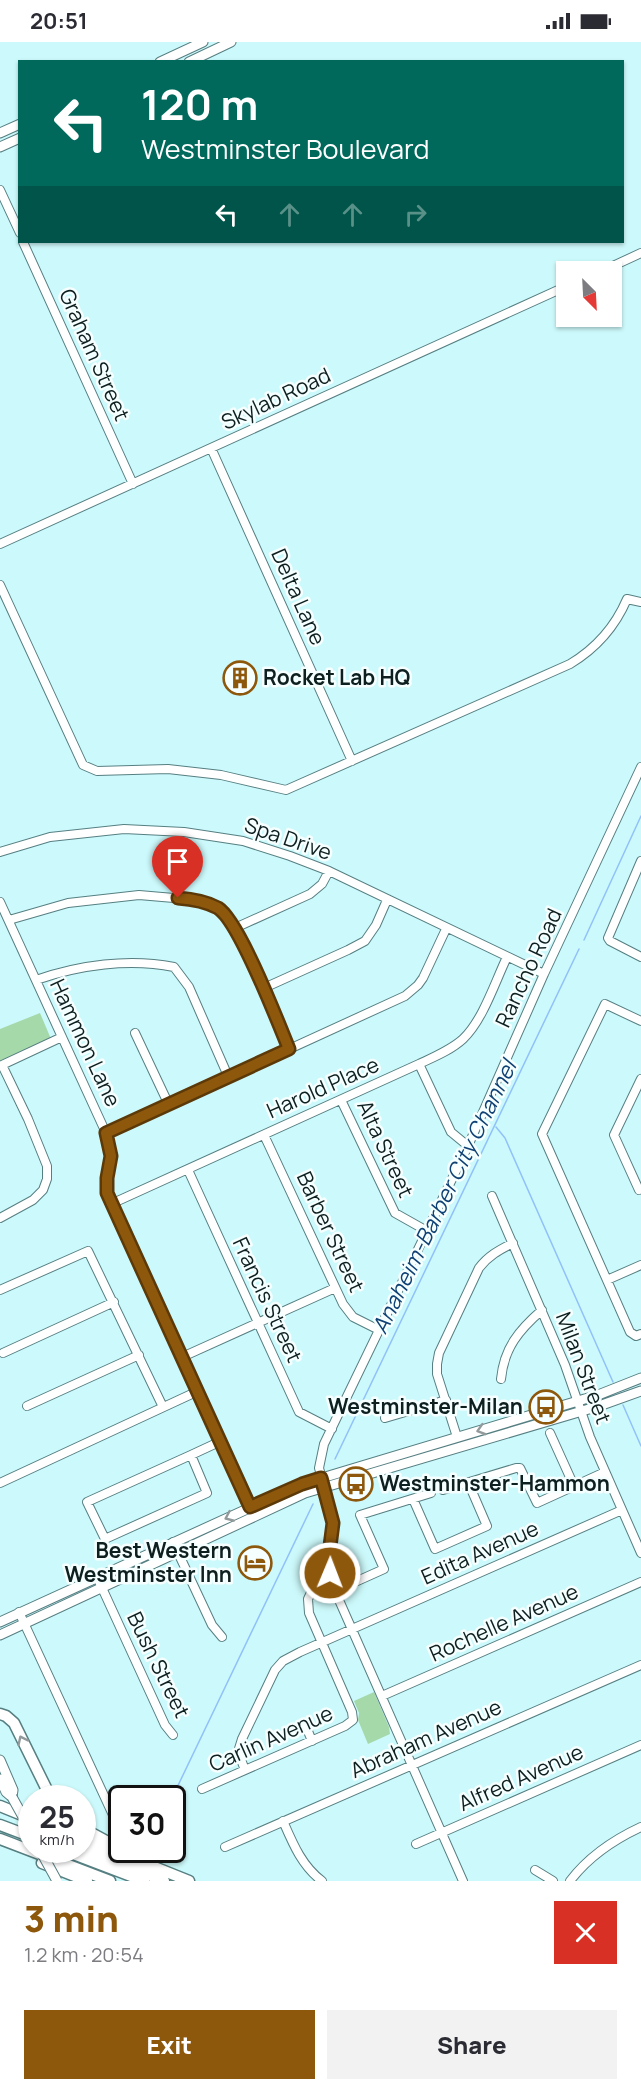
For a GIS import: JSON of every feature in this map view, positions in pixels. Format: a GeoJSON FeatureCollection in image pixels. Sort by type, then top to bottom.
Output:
{"type":"FeatureCollection","features":[{"type":"Feature","properties":{"kind":"highway"},"geometry":{"type":"LineString","coordinates":[[0,1714],[14,1723],[45,1785]]}},
{"type":"Feature","properties":{"kind":"highway"},"geometry":{"type":"LineString","coordinates":[[0,1806],[18,1813]]}},
{"type":"Feature","properties":{"kind":"highway"},"geometry":{"type":"LineString","coordinates":[[0,1818],[18,1826]]}},
{"type":"Feature","properties":{"kind":"highway"},"geometry":{"type":"LineString","coordinates":[[0,1825],[18,1830]]}},
{"type":"Feature","properties":{"kind":"highway"},"geometry":{"type":"LineString","coordinates":[[0,1839],[110,1881]]}},
{"type":"Feature","properties":{"kind":"highway"},"geometry":{"type":"LineString","coordinates":[[0,1846],[87,1881]]}},
{"type":"Feature","properties":{"kind":"highway"},"geometry":{"type":"LineString","coordinates":[[96,1854],[164,1881]]}},
{"type":"Feature","properties":{"kind":"highway"},"geometry":{"type":"LineString","coordinates":[[96,1863],[144,1881]]}},
{"type":"Feature","properties":{"kind":"highway"},"geometry":{"type":"LineString","coordinates":[[147,1863],[189,1881]]}},
{"type":"Feature","properties":{"kind":"main road"},"geometry":{"type":"LineString","coordinates":[[163,60],[203,42]]}},
{"type":"Feature","properties":{"kind":"main road"},"geometry":{"type":"LineString","coordinates":[[193,60],[231,42]]}},
{"type":"Feature","properties":{"kind":"main road"},"geometry":{"type":"LineString","coordinates":[[0,133],[18,125]]}},
{"type":"Feature","properties":{"kind":"main road"},"geometry":{"type":"LineString","coordinates":[[0,147],[18,139]]}},
{"type":"Feature","properties":{"kind":"main road"},"geometry":{"type":"LineString","coordinates":[[0,1622],[173,1542],[305,1493],[323,1483],[457,1437],[609,1391],[641,1378]]}},
{"type":"Feature","properties":{"kind":"main road"},"geometry":{"type":"LineString","coordinates":[[323,1483],[581,1411],[641,1391]]}},
{"type":"Feature","properties":{"kind":"main road"},"geometry":{"type":"LineString","coordinates":[[0,1635],[177,1552],[252,1512]]}},
{"type":"Feature","properties":{"kind":"main road"},"geometry":{"type":"LineString","coordinates":[[0,1760],[13,1790],[12,1797]]}},
{"type":"Feature","properties":{"kind":"main road"},"geometry":{"type":"LineString","coordinates":[[0,1779],[6,1792],[18,1808]]}},
{"type":"Feature","properties":{"kind":"main road"},"geometry":{"type":"LineString","coordinates":[[47,1863],[57,1881]]}},
{"type":"Feature","properties":{"kind":"street"},"geometry":{"type":"LineString","coordinates":[[0,190],[18,229]]}},
{"type":"Feature","properties":{"kind":"street","name":"Graham Street"},"geometry":{"type":"LineString","coordinates":[[23,243],[133,484]]}},
{"type":"Feature","properties":{"kind":"street"},"geometry":{"type":"LineString","coordinates":[[622,262],[641,253]]}},
{"type":"Feature","properties":{"kind":"street","name":"Skylab Road"},"geometry":{"type":"LineString","coordinates":[[0,544],[556,291]]}},
{"type":"Feature","properties":{"kind":"street","name":"Delta Lane"},"geometry":{"type":"LineString","coordinates":[[215,447],[352,761]]}},
{"type":"Feature","properties":{"kind":"street"},"geometry":{"type":"LineString","coordinates":[[0,585],[80,761],[86,767],[97,771],[168,769],[209,774],[286,790],[570,664],[583,657],[609,630],[627,599],[641,602]]}},
{"type":"Feature","properties":{"kind":"street","name":"Rancho Road"},"geometry":{"type":"LineString","coordinates":[[463,1881],[335,1591],[329,1564],[333,1523],[319,1467],[321,1451],[468,1146],[544,974],[641,767]]}},
{"type":"Feature","properties":{"kind":"street","name":"Spa Drive"},"geometry":{"type":"LineString","coordinates":[[0,852],[50,837],[124,830],[184,832],[243,841],[329,871],[544,974]]}},
{"type":"Feature","properties":{"kind":"street"},"geometry":{"type":"LineString","coordinates":[[641,861],[608,938],[641,957]]}},
{"type":"Feature","properties":{"kind":"street"},"geometry":{"type":"LineString","coordinates":[[235,928],[310,894],[322,884],[329,871]]}},
{"type":"Feature","properties":{"kind":"street"},"geometry":{"type":"LineString","coordinates":[[632,879],[641,884]]}},
{"type":"Feature","properties":{"kind":"street"},"geometry":{"type":"LineString","coordinates":[[9,920],[68,903],[139,895],[197,900],[220,909],[235,928],[264,988],[289,1049]]}},
{"type":"Feature","properties":{"kind":"street"},"geometry":{"type":"LineString","coordinates":[[264,988],[365,941],[376,925],[387,900]]}},
{"type":"Feature","properties":{"kind":"street","name":"Hammon Lane"},"geometry":{"type":"LineString","coordinates":[[0,902],[106,1133],[111,1156],[107,1178],[107,1193],[111,1204],[252,1512]]}},
{"type":"Feature","properties":{"kind":"street"},"geometry":{"type":"LineString","coordinates":[[106,1133],[405,996],[423,978],[446,929]]}},
{"type":"Feature","properties":{"kind":"street","name":"Harold Place"},"geometry":{"type":"LineString","coordinates":[[111,1204],[419,1064],[455,1045],[469,1032],[478,1019],[507,957]]}},
{"type":"Feature","properties":{"kind":"street"},"geometry":{"type":"LineString","coordinates":[[36,980],[66,970],[122,964],[153,963],[174,967],[189,987],[228,1076]]}},
{"type":"Feature","properties":{"kind":"street"},"geometry":{"type":"LineString","coordinates":[[637,1334],[607,1280],[542,1134],[605,1004],[641,1021]]}},
{"type":"Feature","properties":{"kind":"street"},"geometry":{"type":"LineString","coordinates":[[135,1033],[168,1103]]}},
{"type":"Feature","properties":{"kind":"street"},"geometry":{"type":"LineString","coordinates":[[0,1218],[33,1200],[43,1190],[47,1179],[47,1166],[28,1119],[1,1066],[62,1037]]}},
{"type":"Feature","properties":{"kind":"street"},"geometry":{"type":"LineString","coordinates":[[419,1064],[451,1132],[468,1146]]}},
{"type":"Feature","properties":{"kind":"street"},"geometry":{"type":"LineString","coordinates":[[639,1190],[614,1135],[641,1079]]}},
{"type":"Feature","properties":{"kind":"street","name":"Alta Street"},"geometry":{"type":"LineString","coordinates":[[341,1100],[395,1213],[427,1232]]}},
{"type":"Feature","properties":{"kind":"street","name":"Barber Street"},"geometry":{"type":"LineString","coordinates":[[264,1135],[348,1312],[353,1317],[379,1330]]}},
{"type":"Feature","properties":{"kind":"street","name":"Francis Street"},"geometry":{"type":"LineString","coordinates":[[188,1170],[299,1412],[332,1429]]}},
{"type":"Feature","properties":{"kind":"street","name":"Milan Street"},"geometry":{"type":"LineString","coordinates":[[492,1196],[565,1365],[605,1472],[641,1553]]}},
{"type":"Feature","properties":{"kind":"street"},"geometry":{"type":"LineString","coordinates":[[457,1437],[437,1374],[439,1353],[479,1268],[496,1251],[513,1244]]}},
{"type":"Feature","properties":{"kind":"street"},"geometry":{"type":"LineString","coordinates":[[0,1290],[88,1251],[163,1407]]}},
{"type":"Feature","properties":{"kind":"street"},"geometry":{"type":"LineString","coordinates":[[607,1280],[641,1265]]}},
{"type":"Feature","properties":{"kind":"street"},"geometry":{"type":"LineString","coordinates":[[180,1358],[335,1288]]}},
{"type":"Feature","properties":{"kind":"street"},"geometry":{"type":"LineString","coordinates":[[3,1353],[114,1302]]}},
{"type":"Feature","properties":{"kind":"street"},"geometry":{"type":"LineString","coordinates":[[501,1379],[508,1348],[522,1327],[542,1310]]}},
{"type":"Feature","properties":{"kind":"street"},"geometry":{"type":"LineString","coordinates":[[27,1406],[139,1355]]}},
{"type":"Feature","properties":{"kind":"street"},"geometry":{"type":"LineString","coordinates":[[0,1483],[196,1392]]}},
{"type":"Feature","properties":{"kind":"street"},"geometry":{"type":"LineString","coordinates":[[385,1418],[446,1400]]}},
{"type":"Feature","properties":{"kind":"street"},"geometry":{"type":"LineString","coordinates":[[550,1433],[574,1486]]}},
{"type":"Feature","properties":{"kind":"street"},"geometry":{"type":"LineString","coordinates":[[190,1455],[207,1493],[105,1539],[87,1502],[190,1455],[219,1442]]}},
{"type":"Feature","properties":{"kind":"street"},"geometry":{"type":"LineString","coordinates":[[443,1490],[520,1468],[537,1503],[605,1472]]}},
{"type":"Feature","properties":{"kind":"street"},"geometry":{"type":"LineString","coordinates":[[413,1499],[435,1549],[487,1526],[468,1482]]}},
{"type":"Feature","properties":{"kind":"street"},"geometry":{"type":"LineString","coordinates":[[335,1591],[384,1569],[360,1515],[431,1493]]}},
{"type":"Feature","properties":{"kind":"street","name":"Edita Avenue"},"geometry":{"type":"LineString","coordinates":[[244,1770],[238,1752],[242,1739],[275,1670],[283,1661],[622,1510]]}},
{"type":"Feature","properties":{"kind":"street"},"geometry":{"type":"LineString","coordinates":[[173,1542],[212,1625],[222,1637]]}},
{"type":"Feature","properties":{"kind":"street","name":"Bush Street"},"geometry":{"type":"LineString","coordinates":[[97,1577],[165,1725],[173,1736]]}},
{"type":"Feature","properties":{"kind":"street"},"geometry":{"type":"LineString","coordinates":[[316,1582],[308,1599],[309,1613],[322,1642]]}},
{"type":"Feature","properties":{"kind":"street","name":"Rochelle Avenue"},"geometry":{"type":"LineString","coordinates":[[382,1696],[641,1582]]}},
{"type":"Feature","properties":{"kind":"street"},"geometry":{"type":"LineString","coordinates":[[19,1612],[108,1802]]}},
{"type":"Feature","properties":{"kind":"street","name":"Carlin Avenue"},"geometry":{"type":"LineString","coordinates":[[202,1788],[312,1741],[353,1720],[352,1712],[322,1642]]}},
{"type":"Feature","properties":{"kind":"street","name":"Abraham Avenue"},"geometry":{"type":"LineString","coordinates":[[225,1847],[641,1665]]}},
{"type":"Feature","properties":{"kind":"street"},"geometry":{"type":"LineString","coordinates":[[305,1724],[312,1741]]}},
{"type":"Feature","properties":{"kind":"street","name":"Alfred Avenue"},"geometry":{"type":"LineString","coordinates":[[416,1844],[641,1745]]}},
{"type":"Feature","properties":{"kind":"street"},"geometry":{"type":"LineString","coordinates":[[283,1821],[297,1852],[311,1872],[322,1881]]}},
{"type":"Feature","properties":{"kind":"street"},"geometry":{"type":"LineString","coordinates":[[570,1881],[594,1855],[641,1827]]}},
{"type":"Feature","properties":{"kind":"street"},"geometry":{"type":"LineString","coordinates":[[535,1870],[553,1881]]}},
{"type":"Feature","properties":{"kind":"green space"},"geometry":{"type":"Polygon","coordinates":[[[40,1013],[51,1039],[0,1062],[0,1029],[40,1013]]]}},
{"type":"Feature","properties":{"kind":"green space"},"geometry":{"type":"Polygon","coordinates":[[[374,1692],[390,1734],[368,1744],[358,1720],[359,1713],[354,1701],[374,1692]]]}},
{"type":"Feature","properties":{"kind":"waterway","name":"Anaheim-Barber City Channel"},"geometry":{"type":"LineString","coordinates":[[584,940],[641,816]]}},
{"type":"Feature","properties":{"kind":"waterway","name":"Anaheim-Barber City Channel"},"geometry":{"type":"LineString","coordinates":[[335,1459],[579,949]]}},
{"type":"Feature","properties":{"kind":"waterway"},"geometry":{"type":"LineString","coordinates":[[496,1127],[505,1138],[613,1382]]}},
{"type":"Feature","properties":{"kind":"waterway"},"geometry":{"type":"LineString","coordinates":[[623,1405],[641,1446]]}},
{"type":"Feature","properties":{"kind":"waterway","name":"Anaheim-Barber City Channel"},"geometry":{"type":"LineString","coordinates":[[178,1785],[313,1504]]}},
{"type":"Feature","properties":{"kind":"place","name":"Rocket Lab HQ"},"geometry":{"type":"Point","coordinates":[240,678]}},
{"type":"Feature","properties":{"kind":"place","name":"Westminster-Milan"},"geometry":{"type":"Point","coordinates":[546,1407]}},
{"type":"Feature","properties":{"kind":"place","name":"Westminster-Hammon"},"geometry":{"type":"Point","coordinates":[356,1484]}},
{"type":"Feature","properties":{"kind":"place","name":"Best Western Westminster Inn"},"geometry":{"type":"Point","coordinates":[255,1563]}},
{"type":"Feature","properties":{"kind":"route"},"geometry":{"type":"LineString","coordinates":[[178,898],[197,900],[220,909],[234,927],[264,988],[289,1049],[106,1133],[111,1156],[107,1193],[250,1507],[321,1478],[333,1523],[329,1554],[330,1573]]}}]}
